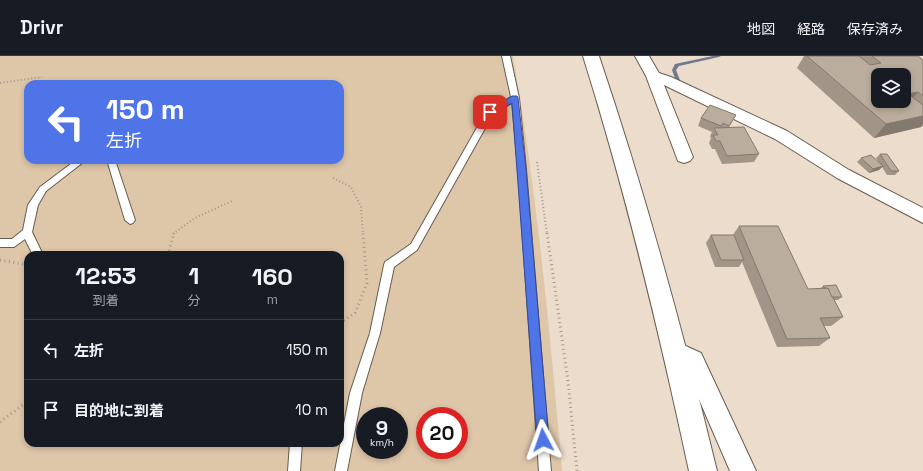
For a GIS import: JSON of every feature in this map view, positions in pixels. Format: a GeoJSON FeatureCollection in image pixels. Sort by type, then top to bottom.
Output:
{"type":"FeatureCollection","features":[{"type":"Feature","properties":{"kind":"street"},"geometry":{"type":"LineString","coordinates":[[591,56],[610,112],[675,351],[703,471]]}},
{"type":"Feature","properties":{"kind":"street"},"geometry":{"type":"LineString","coordinates":[[642,56],[653,76],[684,157]]}},
{"type":"Feature","properties":{"kind":"street"},"geometry":{"type":"LineString","coordinates":[[653,76],[666,80],[781,135],[843,174],[923,216]]}},
{"type":"Feature","properties":{"kind":"street"},"geometry":{"type":"LineString","coordinates":[[675,351],[693,360],[743,471]]}},
{"type":"Feature","properties":{"kind":"lane"},"geometry":{"type":"LineString","coordinates":[[506,56],[515,98],[522,169],[545,471]]}},
{"type":"Feature","properties":{"kind":"lane"},"geometry":{"type":"LineString","coordinates":[[341,471],[356,393],[375,333],[389,265],[414,247],[490,112],[515,98]]}},
{"type":"Feature","properties":{"kind":"lane"},"geometry":{"type":"LineString","coordinates":[[36,251],[27,232],[33,205],[43,189],[77,164]]}},
{"type":"Feature","properties":{"kind":"lane"},"geometry":{"type":"LineString","coordinates":[[112,164],[130,220]]}},
{"type":"Feature","properties":{"kind":"lane"},"geometry":{"type":"LineString","coordinates":[[0,243],[14,242],[27,232]]}},
{"type":"Feature","properties":{"kind":"lane"},"geometry":{"type":"LineString","coordinates":[[294,471],[296,447]]}},
{"type":"Feature","properties":{"kind":"path"},"geometry":{"type":"LineString","coordinates":[[0,83],[42,77]]}},
{"type":"Feature","properties":{"kind":"path"},"geometry":{"type":"LineString","coordinates":[[536,156],[568,381],[577,471]]}},
{"type":"Feature","properties":{"kind":"path"},"geometry":{"type":"LineString","coordinates":[[333,178],[351,187],[361,206],[367,283],[355,313],[344,320]]}},
{"type":"Feature","properties":{"kind":"path"},"geometry":{"type":"LineString","coordinates":[[169,251],[173,234],[195,218],[234,200]]}},
{"type":"Feature","properties":{"kind":"path"},"geometry":{"type":"LineString","coordinates":[[0,260],[24,265]]}},
{"type":"Feature","properties":{"kind":"path"},"geometry":{"type":"LineString","coordinates":[[0,422],[24,404]]}},
{"type":"Feature","properties":{"kind":"shaded area"},"geometry":{"type":"Polygon","coordinates":[[[0,56],[513,56],[522,107],[548,315],[562,471],[0,471],[0,56]]]}},
{"type":"Feature","properties":{"kind":"building"},"geometry":{"type":"Polygon","coordinates":[[[807,56],[859,56],[870,65],[881,63],[872,56],[918,56],[923,60],[923,96],[918,92],[911,93],[911,68],[871,68],[871,108],[911,108],[911,96],[923,105],[923,116],[886,124],[807,56]]]}},
{"type":"Feature","properties":{"kind":"building"},"geometry":{"type":"Polygon","coordinates":[[[710,105],[736,115],[729,126],[723,123],[721,126],[701,118],[710,105]]]}},
{"type":"Feature","properties":{"kind":"building"},"geometry":{"type":"Polygon","coordinates":[[[744,127],[759,154],[727,156],[720,141],[716,141],[713,135],[718,135],[714,128],[744,127]]]}},
{"type":"Feature","properties":{"kind":"building"},"geometry":{"type":"Polygon","coordinates":[[[880,154],[887,154],[899,171],[891,171],[880,154]]]}},
{"type":"Feature","properties":{"kind":"building"},"geometry":{"type":"Polygon","coordinates":[[[871,155],[883,166],[873,169],[861,158],[871,155]]]}},
{"type":"Feature","properties":{"kind":"building"},"geometry":{"type":"Polygon","coordinates":[[[739,226],[778,226],[808,289],[828,288],[843,317],[820,318],[830,338],[787,339],[739,226]]]}},
{"type":"Feature","properties":{"kind":"building"},"geometry":{"type":"Polygon","coordinates":[[[711,235],[734,235],[744,260],[721,260],[711,235]]]}},
{"type":"Feature","properties":{"kind":"building"},"geometry":{"type":"Polygon","coordinates":[[[836,285],[842,297],[832,297],[828,288],[823,286],[836,285]]]}},
{"type":"Feature","properties":{"kind":"waterway"},"geometry":{"type":"LineString","coordinates":[[681,88],[674,70],[677,65],[719,56]]}},
{"type":"Feature","properties":{"kind":"route"},"geometry":{"type":"LineString","coordinates":[[490,112],[515,98],[543,440]]}}]}
